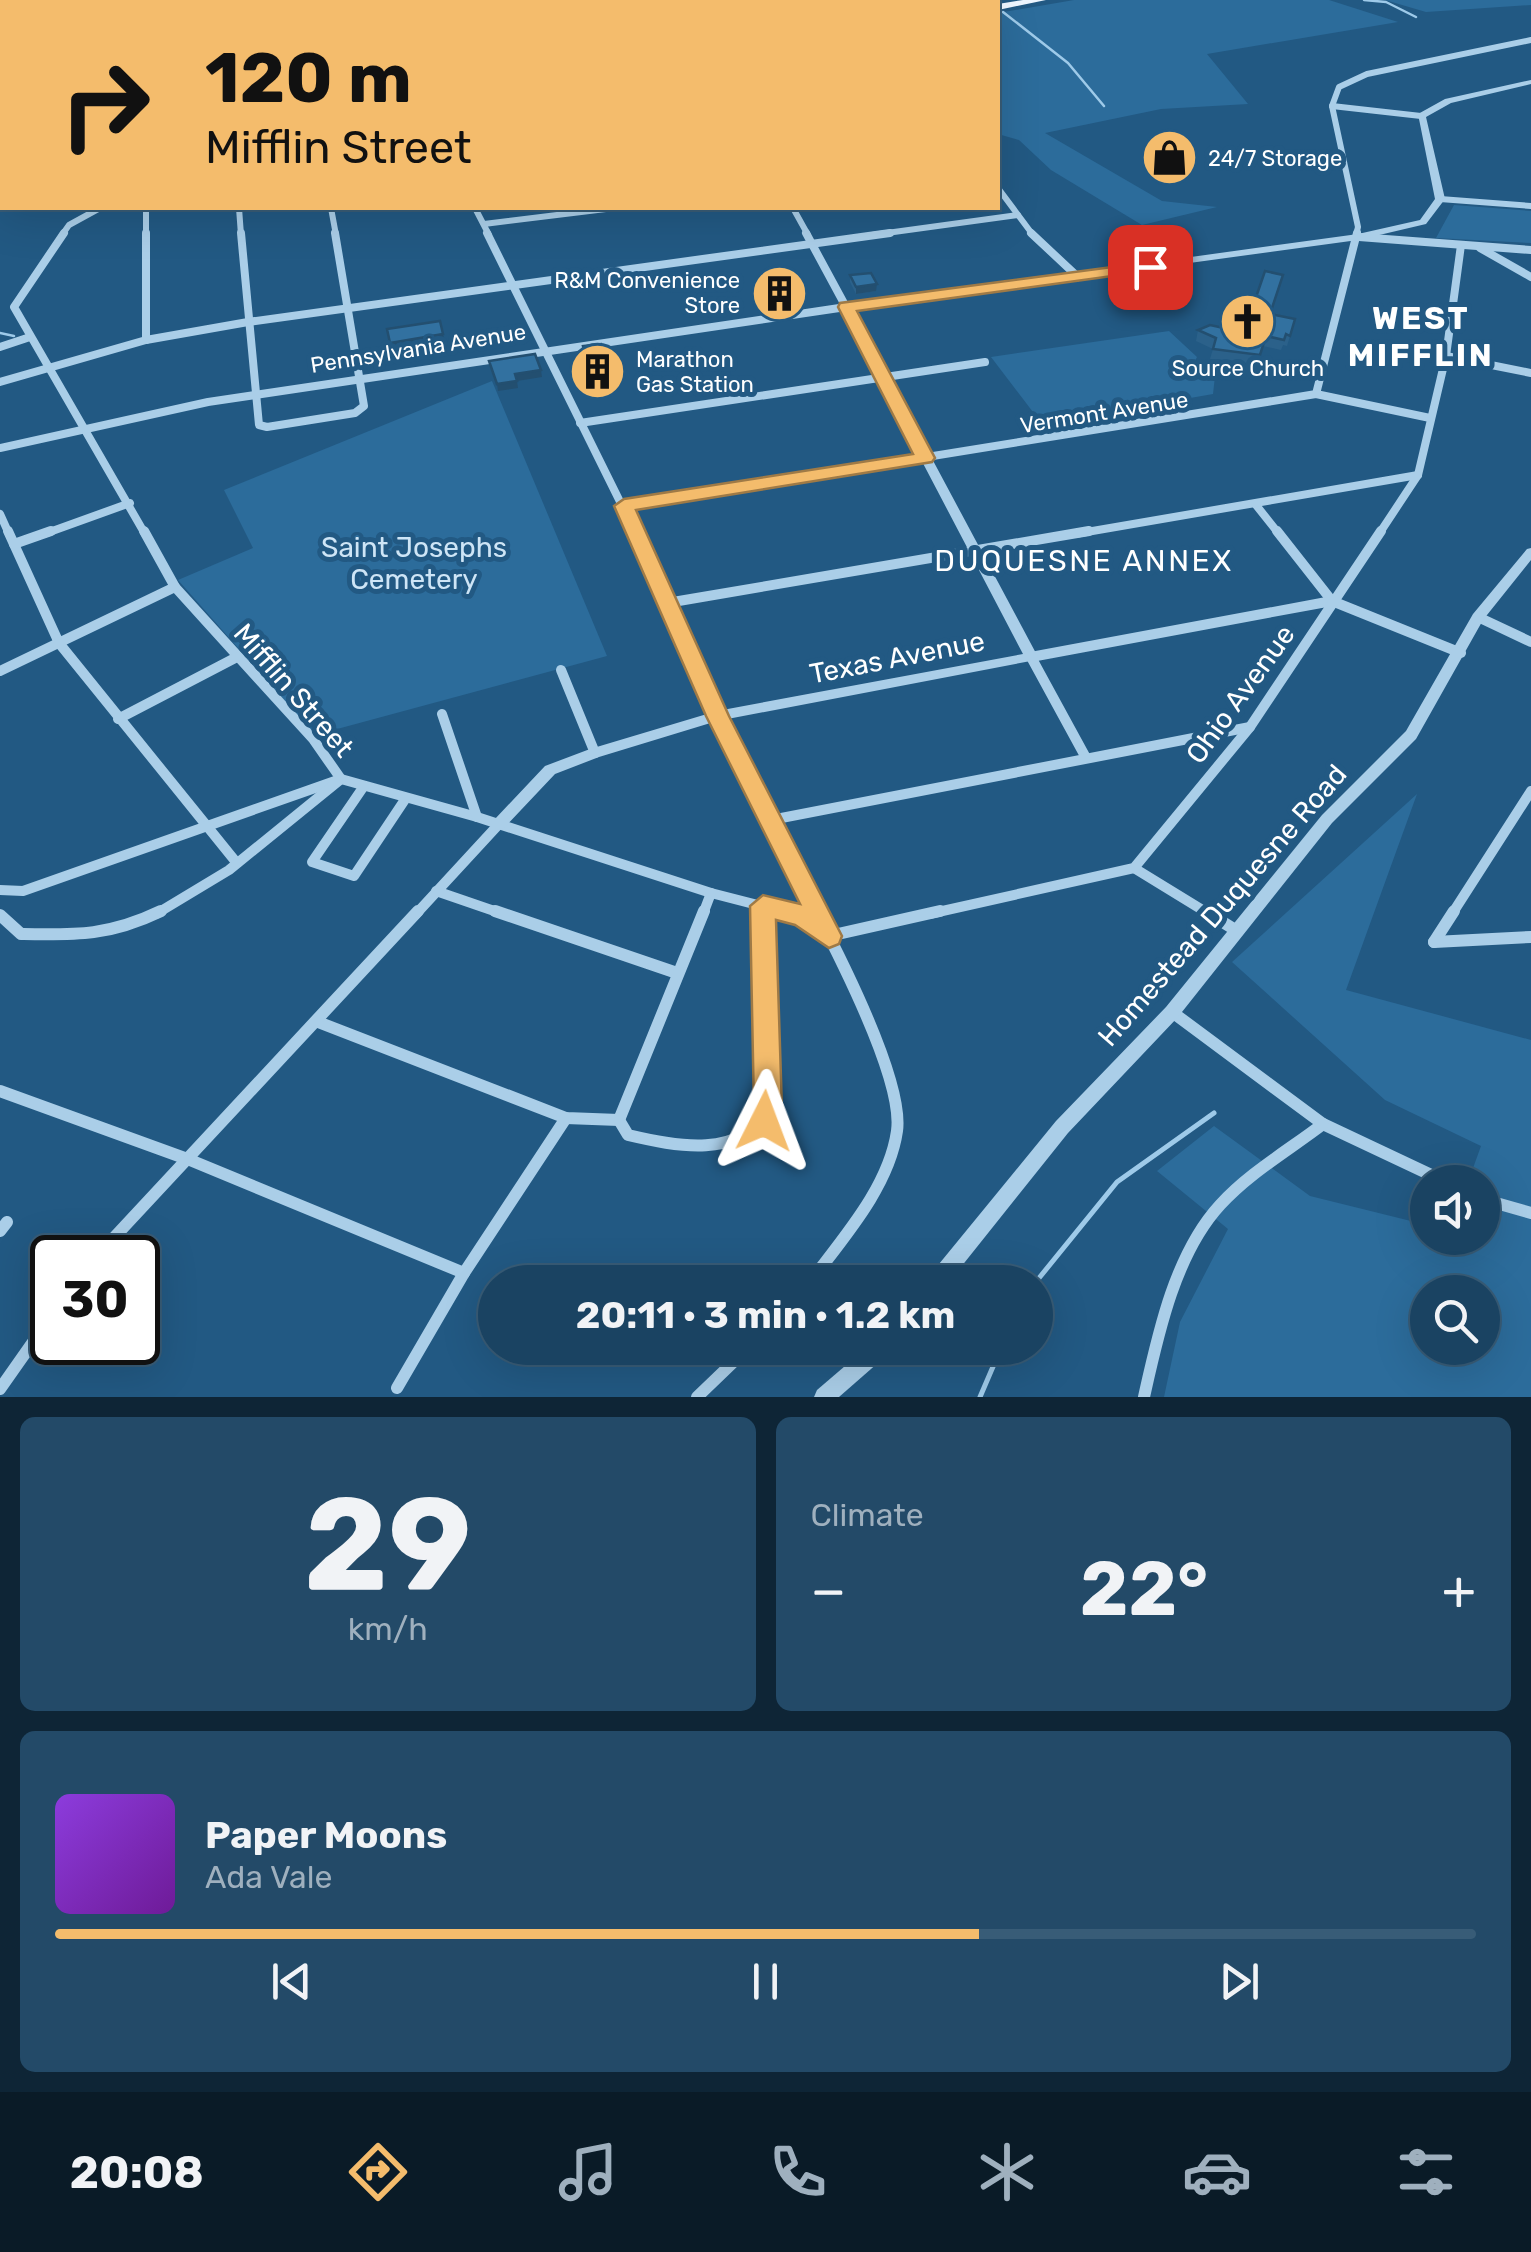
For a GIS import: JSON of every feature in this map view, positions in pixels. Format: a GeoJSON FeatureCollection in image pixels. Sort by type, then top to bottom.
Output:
{"type":"FeatureCollection","features":[{"type":"Feature","properties":{"kind":"main road"},"geometry":{"type":"LineString","coordinates":[[1000,7],[1041,0]]}},
{"type":"Feature","properties":{"kind":"street"},"geometry":{"type":"LineString","coordinates":[[1430,418],[1316,394],[1358,237],[1332,106],[1334,92],[1342,82],[1531,40]]}},
{"type":"Feature","properties":{"kind":"street"},"geometry":{"type":"LineString","coordinates":[[1332,106],[1422,116],[1448,101],[1531,82]]}},
{"type":"Feature","properties":{"kind":"street"},"geometry":{"type":"LineString","coordinates":[[1422,116],[1440,198],[1531,206]]}},
{"type":"Feature","properties":{"kind":"street"},"geometry":{"type":"LineString","coordinates":[[1000,191],[1041,246],[1078,277]]}},
{"type":"Feature","properties":{"kind":"street","name":"Pennsylvania Avenue"},"geometry":{"type":"LineString","coordinates":[[0,448],[84,424],[543,348],[1358,237],[1422,222],[1440,198]]}},
{"type":"Feature","properties":{"kind":"street","name":"Mifflin Street"},"geometry":{"type":"LineString","coordinates":[[96,210],[68,225],[14,307],[130,503],[175,588],[313,739],[341,779],[477,817],[711,893],[802,916],[829,936]]}},
{"type":"Feature","properties":{"kind":"street"},"geometry":{"type":"LineString","coordinates":[[146,210],[146,340]]}},
{"type":"Feature","properties":{"kind":"street"},"geometry":{"type":"LineString","coordinates":[[239,210],[253,395],[259,425],[267,427],[360,412],[366,398],[358,378],[350,308],[331,210]]}},
{"type":"Feature","properties":{"kind":"street"},"geometry":{"type":"LineString","coordinates":[[475,210],[624,506],[718,716],[829,936],[898,1097],[897,1132],[886,1167],[852,1226],[823,1265]]}},
{"type":"Feature","properties":{"kind":"street"},"geometry":{"type":"LineString","coordinates":[[484,224],[598,210]]}},
{"type":"Feature","properties":{"kind":"street"},"geometry":{"type":"LineString","coordinates":[[794,210],[1085,756]]}},
{"type":"Feature","properties":{"kind":"street"},"geometry":{"type":"LineString","coordinates":[[0,382],[146,340],[248,322],[513,282],[1018,215]]}},
{"type":"Feature","properties":{"kind":"street"},"geometry":{"type":"LineString","coordinates":[[1358,237],[1531,250]]}},
{"type":"Feature","properties":{"kind":"street","name":"Ohio Avenue"},"geometry":{"type":"LineString","coordinates":[[1134,868],[1250,726],[1418,475],[1446,356],[1461,245]]}},
{"type":"Feature","properties":{"kind":"street"},"geometry":{"type":"LineString","coordinates":[[1476,246],[1531,277]]}},
{"type":"Feature","properties":{"kind":"street"},"geometry":{"type":"LineString","coordinates":[[0,348],[30,337]]}},
{"type":"Feature","properties":{"kind":"street"},"geometry":{"type":"LineString","coordinates":[[1446,356],[1531,374]]}},
{"type":"Feature","properties":{"kind":"street"},"geometry":{"type":"LineString","coordinates":[[580,423],[984,362]]}},
{"type":"Feature","properties":{"kind":"street","name":"Vermont Avenue"},"geometry":{"type":"LineString","coordinates":[[624,506],[1316,394]]}},
{"type":"Feature","properties":{"kind":"street"},"geometry":{"type":"LineString","coordinates":[[667,604],[1418,475]]}},
{"type":"Feature","properties":{"kind":"street"},"geometry":{"type":"LineString","coordinates":[[14,544],[130,503]]}},
{"type":"Feature","properties":{"kind":"street"},"geometry":{"type":"LineString","coordinates":[[1256,504],[1332,601],[1461,654]]}},
{"type":"Feature","properties":{"kind":"street"},"geometry":{"type":"LineString","coordinates":[[0,514],[59,642],[206,830],[236,862]]}},
{"type":"Feature","properties":{"kind":"street","name":"Homestead Duquesne Road"},"geometry":{"type":"LineString","coordinates":[[951,1265],[1062,1127],[1172,1012],[1327,819],[1411,735],[1461,654],[1478,617],[1531,552]]}},
{"type":"Feature","properties":{"kind":"street"},"geometry":{"type":"LineString","coordinates":[[0,671],[175,588]]}},
{"type":"Feature","properties":{"kind":"street","name":"Texas Avenue"},"geometry":{"type":"LineString","coordinates":[[499,824],[550,770],[718,716],[1332,601]]}},
{"type":"Feature","properties":{"kind":"street"},"geometry":{"type":"LineString","coordinates":[[1478,617],[1531,642]]}},
{"type":"Feature","properties":{"kind":"street"},"geometry":{"type":"LineString","coordinates":[[118,720],[237,657]]}},
{"type":"Feature","properties":{"kind":"street"},"geometry":{"type":"LineString","coordinates":[[561,670],[595,753]]}},
{"type":"Feature","properties":{"kind":"street"},"geometry":{"type":"LineString","coordinates":[[442,714],[477,817]]}},
{"type":"Feature","properties":{"kind":"street"},"geometry":{"type":"LineString","coordinates":[[771,820],[1250,726]]}},
{"type":"Feature","properties":{"kind":"street"},"geometry":{"type":"LineString","coordinates":[[0,890],[23,891],[206,830],[341,779]]}},
{"type":"Feature","properties":{"kind":"street"},"geometry":{"type":"LineString","coordinates":[[0,915],[21,934],[102,934],[154,918],[236,862],[341,779]]}},
{"type":"Feature","properties":{"kind":"street"},"geometry":{"type":"LineString","coordinates":[[364,786],[312,862],[354,876],[406,798]]}},
{"type":"Feature","properties":{"kind":"street"},"geometry":{"type":"LineString","coordinates":[[1531,791],[1434,942],[1531,937]]}},
{"type":"Feature","properties":{"kind":"street"},"geometry":{"type":"LineString","coordinates":[[117,1235],[499,824]]}},
{"type":"Feature","properties":{"kind":"street"},"geometry":{"type":"LineString","coordinates":[[829,936],[1134,868],[1237,931]]}},
{"type":"Feature","properties":{"kind":"street"},"geometry":{"type":"LineString","coordinates":[[436,891],[677,973]]}},
{"type":"Feature","properties":{"kind":"street"},"geometry":{"type":"LineString","coordinates":[[619,1120],[711,893]]}},
{"type":"Feature","properties":{"kind":"street"},"geometry":{"type":"LineString","coordinates":[[619,1120],[628,1135],[641,1138],[736,1144],[756,1133],[768,1110],[763,906]]}},
{"type":"Feature","properties":{"kind":"street"},"geometry":{"type":"LineString","coordinates":[[1172,1012],[1323,1124],[1410,1165]]}},
{"type":"Feature","properties":{"kind":"street"},"geometry":{"type":"LineString","coordinates":[[318,1022],[566,1118],[619,1120]]}},
{"type":"Feature","properties":{"kind":"street"},"geometry":{"type":"LineString","coordinates":[[0,1091],[190,1160],[464,1273]]}},
{"type":"Feature","properties":{"kind":"street"},"geometry":{"type":"LineString","coordinates":[[398,1388],[464,1273],[566,1118]]}},
{"type":"Feature","properties":{"kind":"street"},"geometry":{"type":"LineString","coordinates":[[1144,1397],[1151,1363],[1184,1269],[1213,1213],[1323,1124]]}},
{"type":"Feature","properties":{"kind":"street"},"geometry":{"type":"LineString","coordinates":[[1500,1204],[1531,1213]]}},
{"type":"Feature","properties":{"kind":"street"},"geometry":{"type":"LineString","coordinates":[[0,1389],[30,1346]]}},
{"type":"Feature","properties":{"kind":"street"},"geometry":{"type":"LineString","coordinates":[[697,1397],[730,1365]]}},
{"type":"Feature","properties":{"kind":"street"},"geometry":{"type":"LineString","coordinates":[[824,1397],[861,1365]]}},
{"type":"Feature","properties":{"kind":"green space"},"geometry":{"type":"Polygon","coordinates":[[[1074,0],[1329,0],[1398,22],[1207,54],[1248,104],[1161,109],[1045,133],[1162,201],[1217,207],[1142,225],[1051,170],[1019,140],[1000,135],[1000,13],[1074,0]]]}},
{"type":"Feature","properties":{"kind":"green space"},"geometry":{"type":"Polygon","coordinates":[[[1385,0],[1531,0],[1531,5],[1426,12],[1385,0]]]}},
{"type":"Feature","properties":{"kind":"green space"},"geometry":{"type":"Polygon","coordinates":[[[1454,205],[1531,211],[1531,243],[1436,238],[1454,205]]]}},
{"type":"Feature","properties":{"kind":"green space"},"geometry":{"type":"Polygon","coordinates":[[[1169,331],[1197,357],[1190,371],[1215,376],[1213,394],[1042,424],[991,357],[1169,331]]]}},
{"type":"Feature","properties":{"kind":"green space","name":"Saint Josephs Cemetery"},"geometry":{"type":"Polygon","coordinates":[[[492,381],[607,656],[315,735],[178,580],[253,548],[224,490],[492,381]]]}},
{"type":"Feature","properties":{"kind":"green space"},"geometry":{"type":"Polygon","coordinates":[[[1417,794],[1346,990],[1531,1040],[1531,1397],[1164,1397],[1180,1322],[1228,1229],[1157,1171],[1214,1126],[1310,1196],[1410,1221],[1410,1255],[1500,1255],[1500,1165],[1474,1165],[1481,1146],[1385,1100],[1232,962],[1417,794]]]}},
{"type":"Feature","properties":{"kind":"building","name":"Source Church"},"geometry":{"type":"Polygon","coordinates":[[[1265,271],[1283,275],[1270,314],[1295,319],[1290,336],[1286,334],[1284,340],[1266,336],[1260,355],[1213,349],[1216,338],[1198,330],[1210,325],[1224,328],[1234,302],[1253,306],[1265,271]]]}},
{"type":"Feature","properties":{"kind":"building"},"geometry":{"type":"Polygon","coordinates":[[[871,273],[877,284],[856,287],[850,275],[871,273]]]}},
{"type":"Feature","properties":{"kind":"building"},"geometry":{"type":"Polygon","coordinates":[[[785,274],[792,288],[776,290],[769,277],[785,274]]]}},
{"type":"Feature","properties":{"kind":"building"},"geometry":{"type":"Polygon","coordinates":[[[440,321],[443,334],[390,343],[387,329],[440,321]]]}},
{"type":"Feature","properties":{"kind":"building"},"geometry":{"type":"Polygon","coordinates":[[[601,344],[607,362],[588,365],[583,346],[601,344]]]}},
{"type":"Feature","properties":{"kind":"building"},"geometry":{"type":"Polygon","coordinates":[[[535,354],[541,370],[515,374],[517,381],[497,384],[489,361],[535,354]]]}},
{"type":"Feature","properties":{"kind":"waterway"},"geometry":{"type":"LineString","coordinates":[[1364,0],[1386,2],[1416,17]]}},
{"type":"Feature","properties":{"kind":"waterway"},"geometry":{"type":"LineString","coordinates":[[1003,12],[1068,63],[1104,106]]}},
{"type":"Feature","properties":{"kind":"waterway"},"geometry":{"type":"LineString","coordinates":[[0,333],[14,336]]}},
{"type":"Feature","properties":{"kind":"waterway"},"geometry":{"type":"LineString","coordinates":[[1050,1265],[1117,1182],[1214,1113]]}},
{"type":"Feature","properties":{"kind":"waterway"},"geometry":{"type":"LineString","coordinates":[[980,1397],[994,1365]]}},
{"type":"Feature","properties":{"kind":"place","name":"24/7 Storage"},"geometry":{"type":"Point","coordinates":[1169,158]}},
{"type":"Feature","properties":{"kind":"place","name":"R&M Convenience Store"},"geometry":{"type":"Point","coordinates":[779,293]}},
{"type":"Feature","properties":{"kind":"place","name":"Source Church"},"geometry":{"type":"Point","coordinates":[1248,321]}},
{"type":"Feature","properties":{"kind":"place","name":"Marathon Gas Station"},"geometry":{"type":"Point","coordinates":[597,372]}},
{"type":"Feature","properties":{"kind":"district","name":"WEST MIFFLIN"},"geometry":{"type":"Point","coordinates":[1421,336]}},
{"type":"Feature","properties":{"kind":"district","name":"DUQUESNE ANNEX"},"geometry":{"type":"Point","coordinates":[1084,561]}},
{"type":"Feature","properties":{"kind":"route"},"geometry":{"type":"LineString","coordinates":[[764,1121],[768,1110],[763,906],[802,916],[829,936],[718,716],[624,506],[925,458],[846,307],[1150,267]]}}]}
